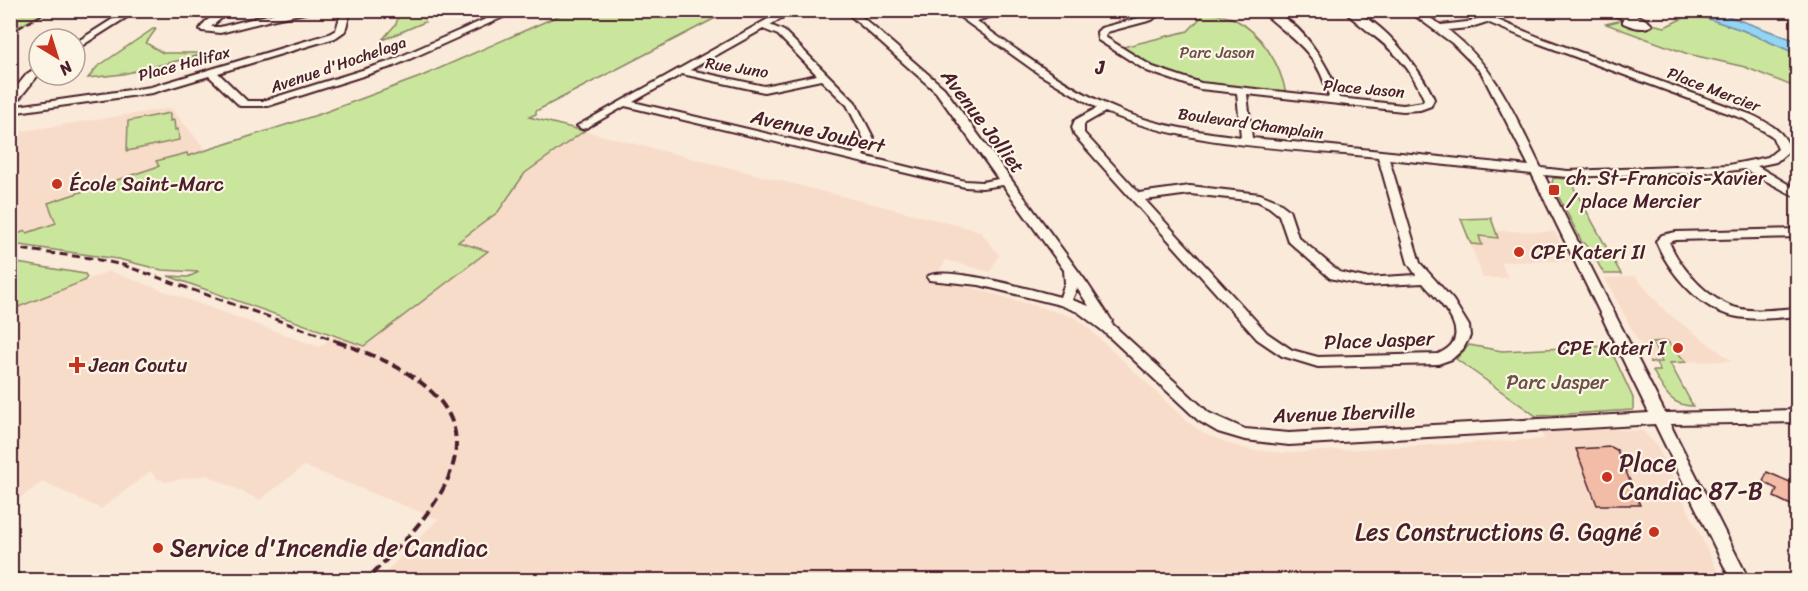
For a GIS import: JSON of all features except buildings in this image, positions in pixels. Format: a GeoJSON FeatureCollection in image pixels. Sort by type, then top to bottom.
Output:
{"type":"FeatureCollection","features":[{"type":"Feature","properties":{"kind":"street"},"geometry":{"type":"LineString","coordinates":[[87,39],[134,10]]}},
{"type":"Feature","properties":{"kind":"street"},"geometry":{"type":"LineString","coordinates":[[227,10],[208,24],[206,29],[220,30],[273,16],[316,10]]}},
{"type":"Feature","properties":{"kind":"street","name":"Place Halifax"},"geometry":{"type":"LineString","coordinates":[[10,110],[152,90],[335,35],[340,31],[347,10]]}},
{"type":"Feature","properties":{"kind":"street"},"geometry":{"type":"LineString","coordinates":[[582,126],[791,10]]}},
{"type":"Feature","properties":{"kind":"street","name":"Avenue Jolliet"},"geometry":{"type":"LineString","coordinates":[[848,10],[937,87],[1096,306],[1108,328]]}},
{"type":"Feature","properties":{"kind":"street","name":"Boulevard Champlain"},"geometry":{"type":"LineString","coordinates":[[954,10],[1066,87],[1105,108],[1179,131],[1247,141],[1538,172]]}},
{"type":"Feature","properties":{"kind":"street"},"geometry":{"type":"LineString","coordinates":[[968,20],[1009,10]]}},
{"type":"Feature","properties":{"kind":"street","name":"Place Jason"},"geometry":{"type":"LineString","coordinates":[[1160,10],[1149,18],[1107,29],[1100,34],[1101,38],[1144,66],[1168,77],[1208,88],[1409,108],[1420,107],[1428,102],[1421,83],[1400,54],[1384,38],[1347,10]]}},
{"type":"Feature","properties":{"kind":"street"},"geometry":{"type":"LineString","coordinates":[[1264,10],[1294,32],[1316,55],[1329,77],[1335,101]]}},
{"type":"Feature","properties":{"kind":"street"},"geometry":{"type":"LineString","coordinates":[[1411,10],[1439,28],[1469,52],[1489,76],[1740,580]]}},
{"type":"Feature","properties":{"kind":"street"},"geometry":{"type":"LineString","coordinates":[[1439,28],[1468,25],[1498,15],[1532,10]]}},
{"type":"Feature","properties":{"kind":"street"},"geometry":{"type":"LineString","coordinates":[[1606,10],[1629,18]]}},
{"type":"Feature","properties":{"kind":"street","name":"Avenue d'Hochelaga"},"geometry":{"type":"LineString","coordinates":[[211,72],[244,104],[264,104],[391,64],[507,12]]}},
{"type":"Feature","properties":{"kind":"street","name":"Place Mercier"},"geometry":{"type":"LineString","coordinates":[[1488,19],[1538,40],[1749,117],[1771,129],[1784,147]]}},
{"type":"Feature","properties":{"kind":"street"},"geometry":{"type":"LineString","coordinates":[[763,26],[781,33],[853,107],[869,136],[868,143],[855,158]]}},
{"type":"Feature","properties":{"kind":"street","name":"Rue Juno"},"geometry":{"type":"LineString","coordinates":[[681,71],[764,89],[824,76]]}},
{"type":"Feature","properties":{"kind":"street"},"geometry":{"type":"LineString","coordinates":[[10,103],[27,80]]}},
{"type":"Feature","properties":{"kind":"street"},"geometry":{"type":"LineString","coordinates":[[1242,92],[1247,141]]}},
{"type":"Feature","properties":{"kind":"street","name":"Avenue Joubert"},"geometry":{"type":"LineString","coordinates":[[625,103],[965,184],[1004,181]]}},
{"type":"Feature","properties":{"kind":"street","name":"Place Jasper"},"geometry":{"type":"LineString","coordinates":[[1105,108],[1078,122],[1078,130],[1262,336],[1281,350],[1301,358],[1333,363],[1426,360],[1449,355],[1461,343],[1463,327],[1459,318],[1414,263],[1383,156]]}},
{"type":"Feature","properties":{"kind":"street"},"geometry":{"type":"LineString","coordinates":[[1538,172],[1577,174],[1696,171],[1748,166],[1775,159],[1781,155],[1784,147],[1797,149]]}},
{"type":"Feature","properties":{"kind":"street"},"geometry":{"type":"LineString","coordinates":[[1748,166],[1797,195]]}},
{"type":"Feature","properties":{"kind":"street"},"geometry":{"type":"LineString","coordinates":[[1137,197],[1183,190],[1264,200],[1282,210],[1286,215],[1292,238],[1335,275],[1360,282],[1426,279]]}},
{"type":"Feature","properties":{"kind":"street"},"geometry":{"type":"LineString","coordinates":[[1797,233],[1666,238],[1662,244],[1683,274],[1712,301],[1732,312],[1749,314],[1797,312]]}},
{"type":"Feature","properties":{"kind":"street"},"geometry":{"type":"LineString","coordinates":[[1064,302],[1072,284],[1070,271]]}},
{"type":"Feature","properties":{"kind":"street","name":"Avenue Iberville"},"geometry":{"type":"LineString","coordinates":[[934,277],[979,281],[1064,302],[1085,311],[1108,328],[1204,417],[1221,427],[1252,436],[1289,439],[1660,419],[1797,416]]}},
{"type":"Feature","properties":{"kind":"shaded area","name":"École Saint-Marc"},"geometry":{"type":"Polygon","coordinates":[[[171,108],[206,150],[48,203],[57,223],[26,233],[25,230],[22,231],[11,239],[10,133],[171,108]]]}},
{"type":"Feature","properties":{"kind":"shaded area"},"geometry":{"type":"Polygon","coordinates":[[[584,131],[980,231],[999,255],[990,272],[946,260],[935,277],[1074,317],[1189,423],[1205,434],[1233,445],[1252,450],[1287,453],[1544,439],[1542,432],[1603,429],[1643,431],[1656,444],[1722,580],[378,580],[438,519],[304,466],[260,500],[207,475],[165,482],[155,477],[151,471],[101,509],[43,482],[11,504],[11,310],[109,271],[319,347],[335,336],[364,346],[487,252],[457,243],[498,212],[525,173],[584,131]]]}},
{"type":"Feature","properties":{"kind":"shaded area","name":"CPE Kateri II"},"geometry":{"type":"Polygon","coordinates":[[[1491,218],[1496,231],[1555,232],[1569,261],[1501,262],[1508,278],[1483,278],[1461,219],[1491,218]]]}},
{"type":"Feature","properties":{"kind":"shaded area","name":"CPE Kateri I"},"geometry":{"type":"Polygon","coordinates":[[[1635,276],[1666,312],[1732,361],[1649,362],[1605,278],[1635,276]]]}},
{"type":"Feature","properties":{"kind":"green space"},"geometry":{"type":"Polygon","coordinates":[[[11,10],[47,10],[47,11],[11,31],[11,10]]]}},
{"type":"Feature","properties":{"kind":"green space"},"geometry":{"type":"Polygon","coordinates":[[[400,11],[408,11],[424,18],[425,22],[382,40],[396,24],[400,11]]]}},
{"type":"Feature","properties":{"kind":"green space"},"geometry":{"type":"Polygon","coordinates":[[[569,11],[729,11],[536,111],[536,114],[529,117],[584,131],[525,173],[498,212],[458,242],[488,251],[364,346],[168,276],[188,277],[199,272],[162,270],[118,259],[12,244],[15,242],[11,239],[25,230],[27,233],[56,223],[48,203],[159,166],[156,161],[187,153],[188,156],[320,114],[420,77],[569,11]]]}},
{"type":"Feature","properties":{"kind":"green space"},"geometry":{"type":"Polygon","coordinates":[[[1664,11],[1680,12],[1714,20],[1797,54],[1797,88],[1745,67],[1688,54],[1606,24],[1622,20],[1645,27],[1651,24],[1665,27],[1683,18],[1664,11]]]}},
{"type":"Feature","properties":{"kind":"green space","name":"Parc Jason"},"geometry":{"type":"Polygon","coordinates":[[[1206,12],[1234,19],[1253,32],[1268,51],[1280,72],[1286,94],[1207,86],[1152,68],[1119,48],[1188,31],[1206,12]]]}},
{"type":"Feature","properties":{"kind":"green space"},"geometry":{"type":"Polygon","coordinates":[[[156,29],[146,43],[163,53],[199,53],[197,56],[123,74],[88,78],[97,67],[156,29]]]}},
{"type":"Feature","properties":{"kind":"green space"},"geometry":{"type":"Polygon","coordinates":[[[170,113],[170,121],[174,120],[175,130],[178,129],[179,140],[127,151],[128,121],[170,113]]]}},
{"type":"Feature","properties":{"kind":"green space"},"geometry":{"type":"Polygon","coordinates":[[[1553,178],[1569,179],[1621,274],[1604,274],[1590,249],[1582,242],[1552,184],[1553,178]]]}},
{"type":"Feature","properties":{"kind":"green space"},"geometry":{"type":"Polygon","coordinates":[[[1491,218],[1498,238],[1479,236],[1482,245],[1471,244],[1461,219],[1491,218]]]}},
{"type":"Feature","properties":{"kind":"green space"},"geometry":{"type":"Polygon","coordinates":[[[11,262],[85,274],[87,277],[84,281],[11,310],[11,262]]]}},
{"type":"Feature","properties":{"kind":"green space"},"geometry":{"type":"Polygon","coordinates":[[[1667,341],[1686,362],[1670,363],[1693,406],[1678,403],[1668,395],[1653,371],[1660,371],[1656,363],[1649,362],[1662,362],[1652,342],[1667,341]]]}},
{"type":"Feature","properties":{"kind":"green space","name":"Parc Jasper"},"geometry":{"type":"Polygon","coordinates":[[[1469,345],[1502,351],[1609,346],[1633,398],[1633,410],[1536,416],[1456,359],[1469,345]]]}},
{"type":"Feature","properties":{"kind":"water"},"geometry":{"type":"Polygon","coordinates":[[[1684,11],[1714,11],[1797,41],[1797,54],[1742,30],[1684,11]]]}},
{"type":"Feature","properties":{"kind":"railway"},"geometry":{"type":"LineString","coordinates":[[10,33],[50,10]]}},
{"type":"Feature","properties":{"kind":"railway"},"geometry":{"type":"LineString","coordinates":[[10,248],[90,258],[123,265],[342,343]]}},
{"type":"Feature","properties":{"kind":"railway"},"geometry":{"type":"LineString","coordinates":[[337,342],[394,366],[419,381],[438,399],[451,420],[456,444],[450,473],[433,505],[410,535],[366,580]]}},
{"type":"Feature","properties":{"kind":"place","name":"École Saint-Marc"},"geometry":{"type":"Point","coordinates":[57,184]}},
{"type":"Feature","properties":{"kind":"place","name":"ch. St-Francois-Xavier / place Mercier"},"geometry":{"type":"Point","coordinates":[1554,190]}},
{"type":"Feature","properties":{"kind":"place","name":"CPE Kateri II"},"geometry":{"type":"Point","coordinates":[1519,252]}},
{"type":"Feature","properties":{"kind":"place","name":"CPE Kateri I"},"geometry":{"type":"Point","coordinates":[1678,348]}},
{"type":"Feature","properties":{"kind":"place","name":"Jean Coutu"},"geometry":{"type":"Point","coordinates":[77,365]}},
{"type":"Feature","properties":{"kind":"place","name":"Place Candiac 87-B"},"geometry":{"type":"Point","coordinates":[1607,477]}},
{"type":"Feature","properties":{"kind":"place","name":"Les Constructions G. Gagné"},"geometry":{"type":"Point","coordinates":[1654,532]}},
{"type":"Feature","properties":{"kind":"place","name":"Service d'Incendie de Candiac"},"geometry":{"type":"Point","coordinates":[158,548]}},
{"type":"Feature","properties":{"kind":"district","name":"J"},"geometry":{"type":"Point","coordinates":[1100,68]}}]}
